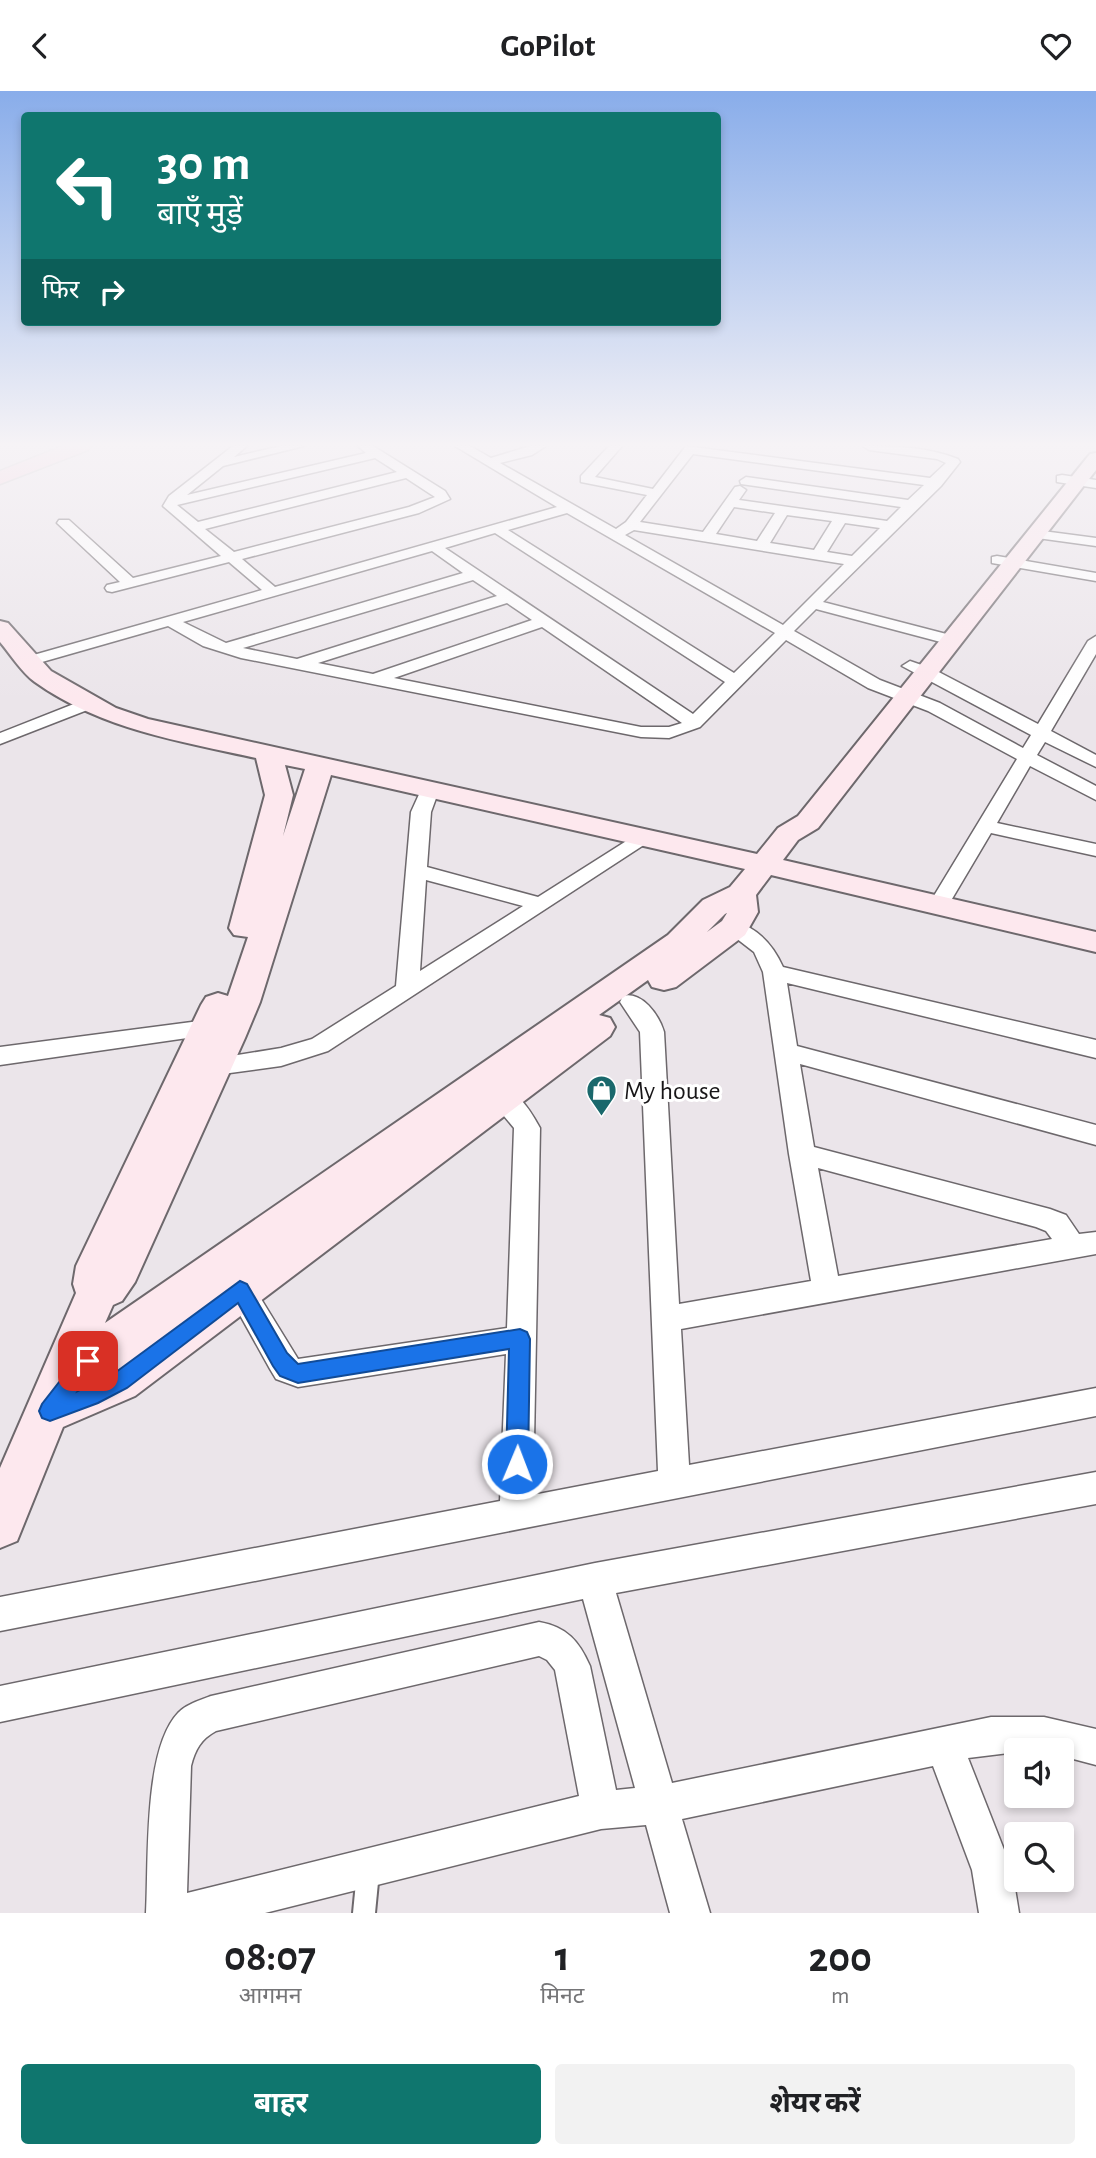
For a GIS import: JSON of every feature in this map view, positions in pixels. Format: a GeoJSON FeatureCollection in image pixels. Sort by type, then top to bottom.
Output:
{"type":"FeatureCollection","features":[{"type":"Feature","properties":{"kind":"street"},"geometry":{"type":"LineString","coordinates":[[73,531],[130,583]]}},
{"type":"Feature","properties":{"kind":"street"},"geometry":{"type":"LineString","coordinates":[[200,531],[273,592]]}},
{"type":"Feature","properties":{"kind":"street"},"geometry":{"type":"LineString","coordinates":[[111,588],[330,531]]}},
{"type":"Feature","properties":{"kind":"street"},"geometry":{"type":"LineString","coordinates":[[36,659],[488,531]]}},
{"type":"Feature","properties":{"kind":"street"},"geometry":{"type":"LineString","coordinates":[[499,531],[735,681]]}},
{"type":"Feature","properties":{"kind":"street"},"geometry":{"type":"LineString","coordinates":[[612,531],[898,694],[934,707],[1096,794]]}},
{"type":"Feature","properties":{"kind":"street"},"geometry":{"type":"LineString","coordinates":[[617,534],[622,531]]}},
{"type":"Feature","properties":{"kind":"street"},"geometry":{"type":"LineString","coordinates":[[669,531],[854,561]]}},
{"type":"Feature","properties":{"kind":"street"},"geometry":{"type":"LineString","coordinates":[[707,537],[711,531]]}},
{"type":"Feature","properties":{"kind":"street"},"geometry":{"type":"LineString","coordinates":[[761,546],[771,531]]}},
{"type":"Feature","properties":{"kind":"street"},"geometry":{"type":"LineString","coordinates":[[818,555],[833,531]]}},
{"type":"Feature","properties":{"kind":"street"},"geometry":{"type":"LineString","coordinates":[[170,621],[209,643],[226,649],[641,733],[674,732],[694,723],[811,603],[887,531]]}},
{"type":"Feature","properties":{"kind":"street"},"geometry":{"type":"LineString","coordinates":[[50,1411],[90,1397],[119,1382],[631,1002],[760,875],[808,822],[898,694],[1032,531]]}},
{"type":"Feature","properties":{"kind":"street"},"geometry":{"type":"LineString","coordinates":[[1005,561],[1037,531]]}},
{"type":"Feature","properties":{"kind":"street"},"geometry":{"type":"LineString","coordinates":[[1035,534],[1096,543]]}},
{"type":"Feature","properties":{"kind":"street"},"geometry":{"type":"LineString","coordinates":[[433,545],[694,723]]}},
{"type":"Feature","properties":{"kind":"street"},"geometry":{"type":"LineString","coordinates":[[1005,561],[1096,577]]}},
{"type":"Feature","properties":{"kind":"street"},"geometry":{"type":"LineString","coordinates":[[226,649],[476,574]]}},
{"type":"Feature","properties":{"kind":"street"},"geometry":{"type":"LineString","coordinates":[[298,664],[509,597]]}},
{"type":"Feature","properties":{"kind":"street"},"geometry":{"type":"LineString","coordinates":[[811,603],[944,638]]}},
{"type":"Feature","properties":{"kind":"street"},"geometry":{"type":"LineString","coordinates":[[0,606],[36,659],[42,676],[89,703],[141,725],[646,837],[760,875]]}},
{"type":"Feature","properties":{"kind":"street"},"geometry":{"type":"LineString","coordinates":[[375,679],[545,621]]}},
{"type":"Feature","properties":{"kind":"street"},"geometry":{"type":"LineString","coordinates":[[0,628],[36,659],[89,689],[144,712],[299,758],[760,875],[939,904],[1096,942]]}},
{"type":"Feature","properties":{"kind":"street"},"geometry":{"type":"LineString","coordinates":[[939,904],[1040,731],[1087,671],[1096,641]]}},
{"type":"Feature","properties":{"kind":"street"},"geometry":{"type":"LineString","coordinates":[[919,669],[1096,762]]}},
{"type":"Feature","properties":{"kind":"street"},"geometry":{"type":"LineString","coordinates":[[0,739],[89,703]]}},
{"type":"Feature","properties":{"kind":"street"},"geometry":{"type":"LineString","coordinates":[[0,1524],[50,1411],[97,1293],[94,1284],[96,1266],[207,1028],[238,952],[279,795],[299,758]]}},
{"type":"Feature","properties":{"kind":"street"},"geometry":{"type":"LineString","coordinates":[[97,1293],[107,1288],[121,1270],[243,1002],[299,758]]}},
{"type":"Feature","properties":{"kind":"street"},"geometry":{"type":"LineString","coordinates":[[407,990],[421,812],[430,790]]}},
{"type":"Feature","properties":{"kind":"street"},"geometry":{"type":"LineString","coordinates":[[984,826],[1096,850]]}},
{"type":"Feature","properties":{"kind":"street"},"geometry":{"type":"LineString","coordinates":[[215,1066],[281,1057],[320,1045],[646,837]]}},
{"type":"Feature","properties":{"kind":"street"},"geometry":{"type":"LineString","coordinates":[[416,870],[540,904]]}},
{"type":"Feature","properties":{"kind":"street"},"geometry":{"type":"LineString","coordinates":[[760,875],[763,948],[774,972],[802,1154],[827,1291]]}},
{"type":"Feature","properties":{"kind":"street"},"geometry":{"type":"LineString","coordinates":[[50,1411],[88,1361],[103,1349],[679,942],[714,907],[760,875]]}},
{"type":"Feature","properties":{"kind":"street"},"geometry":{"type":"LineString","coordinates":[[774,972],[1096,1049]]}},
{"type":"Feature","properties":{"kind":"street"},"geometry":{"type":"LineString","coordinates":[[631,1002],[650,1024],[652,1032],[674,1484]]}},
{"type":"Feature","properties":{"kind":"street"},"geometry":{"type":"LineString","coordinates":[[0,1056],[207,1028]]}},
{"type":"Feature","properties":{"kind":"street"},"geometry":{"type":"LineString","coordinates":[[786,1052],[1096,1135]]}},
{"type":"Feature","properties":{"kind":"street"},"geometry":{"type":"LineString","coordinates":[[501,1098],[519,1114],[527,1128],[516,1515]]}},
{"type":"Feature","properties":{"kind":"street"},"geometry":{"type":"LineString","coordinates":[[802,1154],[1041,1217],[1056,1223],[1085,1245]]}},
{"type":"Feature","properties":{"kind":"street"},"geometry":{"type":"LineString","coordinates":[[665,1319],[1085,1245]]}},
{"type":"Feature","properties":{"kind":"street"},"geometry":{"type":"LineString","coordinates":[[240,1290],[280,1360],[288,1369],[298,1373],[520,1339]]}},
{"type":"Feature","properties":{"kind":"street"},"geometry":{"type":"LineString","coordinates":[[0,1614],[1096,1402]]}},
{"type":"Feature","properties":{"kind":"street"},"geometry":{"type":"LineString","coordinates":[[0,1704],[595,1580],[1096,1488]]}},
{"type":"Feature","properties":{"kind":"street"},"geometry":{"type":"LineString","coordinates":[[595,1580],[690,1913]]}},
{"type":"Feature","properties":{"kind":"street"},"geometry":{"type":"LineString","coordinates":[[166,1913],[172,1766],[179,1742],[192,1724],[211,1714],[539,1639],[553,1641],[564,1650],[572,1666],[601,1810]]}},
{"type":"Feature","properties":{"kind":"street"},"geometry":{"type":"LineString","coordinates":[[185,1913],[601,1810],[660,1805],[991,1735],[1025,1732],[1066,1736],[1096,1747]]}},
{"type":"Feature","properties":{"kind":"street"},"geometry":{"type":"LineString","coordinates":[[944,1745],[992,1870],[999,1913]]}},
{"type":"Feature","properties":{"kind":"lane"},"geometry":{"type":"LineString","coordinates":[[364,1913],[368,1868]]}},
{"type":"Feature","properties":{"kind":"place","name":"My house"},"geometry":{"type":"Point","coordinates":[601,1117]}},
{"type":"Feature","properties":{"kind":"route"},"geometry":{"type":"LineString","coordinates":[[88,1361],[50,1411],[90,1397],[119,1382],[240,1290],[280,1360],[288,1369],[298,1373],[520,1339],[517,1464]]}}]}
